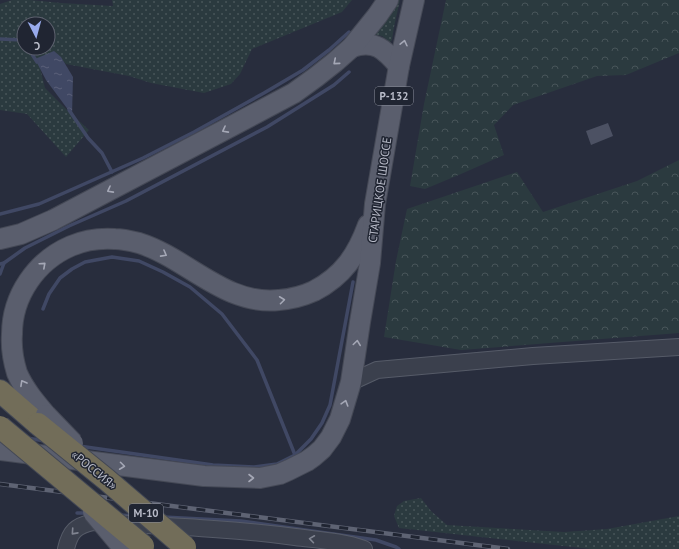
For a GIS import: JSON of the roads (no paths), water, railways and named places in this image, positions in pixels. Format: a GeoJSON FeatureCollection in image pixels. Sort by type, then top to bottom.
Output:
{"type":"FeatureCollection","features":[{"type":"Feature","properties":{"kind":"highway","name":"«РОССИЯ»"},"geometry":{"type":"LineString","coordinates":[[0,391],[42,420],[107,480],[186,548]]}},
{"type":"Feature","properties":{"kind":"highway","name":"М-10"},"geometry":{"type":"LineString","coordinates":[[0,427],[76,490],[138,548]]}},
{"type":"Feature","properties":{"kind":"main road"},"geometry":{"type":"LineString","coordinates":[[0,239],[21,234],[52,220],[230,128],[300,88],[316,78],[352,48],[388,0]]}},
{"type":"Feature","properties":{"kind":"main road","name":"СТАРИЦКОЕ ШОССЕ"},"geometry":{"type":"LineString","coordinates":[[0,450],[204,476],[260,478],[280,474],[300,465],[314,456],[326,443],[340,419],[351,382],[370,263],[376,198],[399,66],[414,0]]}},
{"type":"Feature","properties":{"kind":"main road"},"geometry":{"type":"LineString","coordinates":[[352,48],[362,44],[377,46],[386,51],[399,66]]}},
{"type":"Feature","properties":{"kind":"main road"},"geometry":{"type":"LineString","coordinates":[[42,420],[18,373],[12,351],[14,312],[16,305],[32,276],[44,264],[61,251],[84,242],[102,239],[123,239],[158,250],[214,283],[247,298],[273,301],[285,300],[303,296],[316,290],[329,282],[346,267],[358,249],[376,198]]}},
{"type":"Feature","properties":{"kind":"street"},"geometry":{"type":"LineString","coordinates":[[351,382],[377,370],[533,356],[679,347]]}},
{"type":"Feature","properties":{"kind":"street"},"geometry":{"type":"LineString","coordinates":[[66,549],[70,536],[75,529],[83,524],[93,522],[260,532],[323,540],[356,546],[364,549]]}},
{"type":"Feature","properties":{"kind":"water"},"geometry":{"type":"Polygon","coordinates":[[[56,53],[61,57],[73,77],[72,115],[46,80],[35,59],[42,56],[56,56],[56,53]]]}},
{"type":"Feature","properties":{"kind":"waterway"},"geometry":{"type":"LineString","coordinates":[[0,214],[39,204],[143,158],[194,132],[303,70],[349,32]]}},
{"type":"Feature","properties":{"kind":"waterway"},"geometry":{"type":"LineString","coordinates":[[0,39],[16,40]]}},
{"type":"Feature","properties":{"kind":"waterway"},"geometry":{"type":"LineString","coordinates":[[33,56],[37,62]]}},
{"type":"Feature","properties":{"kind":"waterway"},"geometry":{"type":"LineString","coordinates":[[0,264],[4,263],[25,248],[69,226],[126,201],[267,127],[334,85],[349,72]]}},
{"type":"Feature","properties":{"kind":"waterway"},"geometry":{"type":"LineString","coordinates":[[69,110],[88,138],[102,153],[112,172]]}},
{"type":"Feature","properties":{"kind":"waterway"},"geometry":{"type":"LineString","coordinates":[[43,309],[49,294],[60,278],[85,262],[112,257],[139,261],[190,287],[222,314],[257,360],[295,455]]}},
{"type":"Feature","properties":{"kind":"waterway"},"geometry":{"type":"LineString","coordinates":[[0,274],[4,263]]}},
{"type":"Feature","properties":{"kind":"waterway"},"geometry":{"type":"LineString","coordinates":[[79,446],[213,465],[254,467],[277,464],[295,455],[311,439],[322,423],[330,405],[353,282]]}},
{"type":"Feature","properties":{"kind":"waterway"},"geometry":{"type":"LineString","coordinates":[[27,438],[45,441]]}},
{"type":"Feature","properties":{"kind":"waterway"},"geometry":{"type":"LineString","coordinates":[[77,513],[87,513]]}},
{"type":"Feature","properties":{"kind":"waterway"},"geometry":{"type":"LineString","coordinates":[[119,515],[135,516]]}},
{"type":"Feature","properties":{"kind":"waterway"},"geometry":{"type":"LineString","coordinates":[[163,517],[241,521],[376,540],[399,549]]}},
{"type":"Feature","properties":{"kind":"railway"},"geometry":{"type":"LineString","coordinates":[[0,484],[508,549]]}}]}
